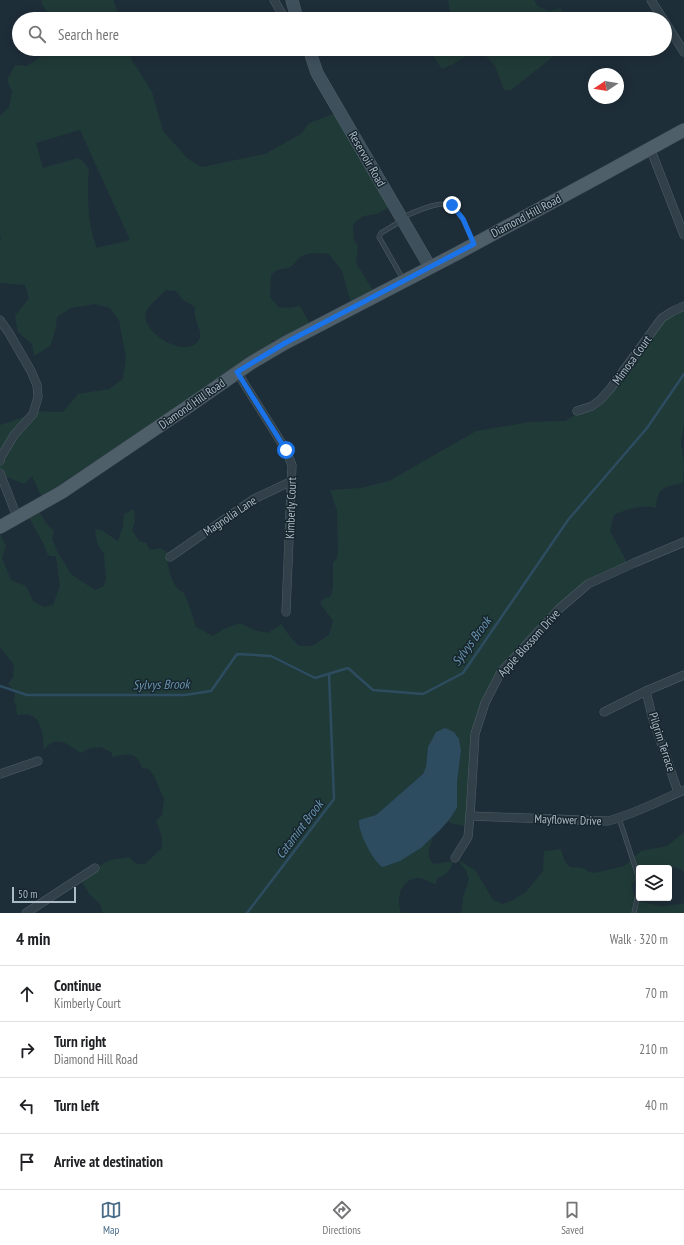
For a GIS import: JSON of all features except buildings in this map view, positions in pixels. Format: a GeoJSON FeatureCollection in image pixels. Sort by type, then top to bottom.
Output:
{"type":"FeatureCollection","features":[{"type":"Feature","properties":{"kind":"main road","name":"Diamond Hill Road"},"geometry":{"type":"LineString","coordinates":[[0,527],[68,488],[183,411],[237,372],[285,343],[474,244],[684,130]]}},
{"type":"Feature","properties":{"kind":"street"},"geometry":{"type":"LineString","coordinates":[[274,0],[281,12]]}},
{"type":"Feature","properties":{"kind":"street"},"geometry":{"type":"LineString","coordinates":[[292,0],[295,12]]}},
{"type":"Feature","properties":{"kind":"street"},"geometry":{"type":"LineString","coordinates":[[651,0],[659,12]]}},
{"type":"Feature","properties":{"kind":"street"},"geometry":{"type":"LineString","coordinates":[[672,33],[684,52]]}},
{"type":"Feature","properties":{"kind":"street"},"geometry":{"type":"LineString","coordinates":[[306,56],[317,73]]}},
{"type":"Feature","properties":{"kind":"street","name":"Reservoir Road"},"geometry":{"type":"LineString","coordinates":[[311,56],[317,73],[430,267]]}},
{"type":"Feature","properties":{"kind":"street"},"geometry":{"type":"LineString","coordinates":[[650,148],[684,235]]}},
{"type":"Feature","properties":{"kind":"street","name":"Mimosa Court"},"geometry":{"type":"LineString","coordinates":[[577,411],[592,406],[600,400],[610,389],[662,318],[684,306]]}},
{"type":"Feature","properties":{"kind":"street"},"geometry":{"type":"LineString","coordinates":[[0,320],[31,371],[37,385],[38,397],[33,414],[14,435],[0,457],[0,461]]}},
{"type":"Feature","properties":{"kind":"street","name":"Kimberly Court"},"geometry":{"type":"LineString","coordinates":[[237,372],[286,450],[292,465],[286,612]]}},
{"type":"Feature","properties":{"kind":"street"},"geometry":{"type":"LineString","coordinates":[[0,473],[17,517]]}},
{"type":"Feature","properties":{"kind":"street","name":"Magnolia Lane"},"geometry":{"type":"LineString","coordinates":[[170,557],[254,499],[292,481]]}},
{"type":"Feature","properties":{"kind":"street","name":"Apple Blossom Drive"},"geometry":{"type":"LineString","coordinates":[[455,858],[468,837],[475,734],[485,703],[501,672],[559,609],[588,584],[684,542]]}},
{"type":"Feature","properties":{"kind":"street"},"geometry":{"type":"LineString","coordinates":[[604,712],[646,691],[684,675]]}},
{"type":"Feature","properties":{"kind":"street","name":"Pilgrim Terrace"},"geometry":{"type":"LineString","coordinates":[[646,691],[652,716],[681,791]]}},
{"type":"Feature","properties":{"kind":"street"},"geometry":{"type":"LineString","coordinates":[[0,774],[38,761]]}},
{"type":"Feature","properties":{"kind":"street","name":"Mayflower Drive"},"geometry":{"type":"LineString","coordinates":[[470,816],[608,821],[619,818],[681,791]]}},
{"type":"Feature","properties":{"kind":"street"},"geometry":{"type":"LineString","coordinates":[[26,913],[95,868]]}},
{"type":"Feature","properties":{"kind":"lane"},"geometry":{"type":"LineString","coordinates":[[404,281],[380,237],[381,233],[402,218],[424,208],[445,203],[452,205],[463,219],[474,244]]}},
{"type":"Feature","properties":{"kind":"lane"},"geometry":{"type":"LineString","coordinates":[[619,818],[638,876],[638,894],[634,913]]}},
{"type":"Feature","properties":{"kind":"green space"},"geometry":{"type":"Polygon","coordinates":[[[42,0],[113,0],[117,12],[48,12],[41,3],[42,0]]]}},
{"type":"Feature","properties":{"kind":"green space"},"geometry":{"type":"Polygon","coordinates":[[[448,0],[534,0],[537,6],[549,11],[561,8],[562,12],[450,12],[448,0]]]}},
{"type":"Feature","properties":{"kind":"green space"},"geometry":{"type":"Polygon","coordinates":[[[42,56],[131,56],[152,92],[163,131],[188,159],[202,167],[265,154],[301,134],[309,123],[342,111],[394,205],[377,214],[364,216],[355,222],[353,226],[354,240],[358,246],[356,263],[376,295],[353,306],[342,271],[329,254],[314,253],[303,255],[292,266],[274,272],[271,275],[270,297],[278,307],[288,308],[300,306],[312,328],[292,340],[272,340],[270,352],[222,382],[211,380],[210,391],[44,502],[32,476],[24,484],[0,476],[0,425],[41,411],[63,412],[78,394],[109,389],[123,379],[126,358],[119,320],[110,308],[95,304],[71,308],[57,317],[56,328],[50,346],[34,356],[32,344],[18,332],[15,316],[29,298],[25,285],[0,283],[0,115],[9,108],[12,92],[7,80],[15,65],[27,66],[42,56]],[[80,130],[36,143],[43,168],[78,158],[86,165],[89,172],[88,203],[92,233],[97,248],[130,240],[80,130]],[[166,290],[147,310],[146,318],[149,326],[155,334],[164,340],[174,345],[184,347],[193,346],[200,337],[200,331],[195,315],[195,307],[183,300],[176,291],[166,290]]]}},
{"type":"Feature","properties":{"kind":"green space"},"geometry":{"type":"Polygon","coordinates":[[[433,56],[467,56],[451,65],[442,69],[433,56]]]}},
{"type":"Feature","properties":{"kind":"green space"},"geometry":{"type":"Polygon","coordinates":[[[486,56],[554,56],[511,90],[504,90],[495,66],[486,56]]]}},
{"type":"Feature","properties":{"kind":"green space"},"geometry":{"type":"Polygon","coordinates":[[[684,306],[684,424],[681,443],[684,463],[683,483],[667,487],[660,491],[656,508],[635,508],[614,515],[610,531],[628,564],[586,585],[498,680],[480,716],[471,827],[450,823],[449,820],[457,808],[457,782],[461,750],[459,739],[454,732],[428,747],[426,767],[423,774],[376,815],[359,820],[383,867],[409,855],[433,838],[430,845],[429,858],[433,864],[453,861],[448,872],[437,878],[436,884],[418,878],[407,882],[403,886],[399,896],[401,913],[103,913],[100,904],[89,894],[80,878],[110,860],[129,857],[136,864],[145,864],[162,848],[162,838],[156,820],[162,815],[164,799],[154,776],[149,769],[142,768],[140,762],[134,756],[127,754],[112,757],[112,753],[101,747],[90,748],[81,753],[62,742],[53,742],[44,750],[41,729],[36,719],[27,714],[17,715],[16,704],[14,702],[15,692],[8,684],[13,677],[14,665],[0,647],[0,533],[6,546],[2,558],[11,580],[26,586],[33,601],[44,607],[53,605],[60,586],[56,556],[50,556],[47,553],[27,514],[39,511],[46,523],[54,531],[52,539],[58,553],[71,574],[95,590],[104,586],[106,577],[104,554],[97,543],[95,529],[101,530],[118,541],[123,526],[124,514],[134,509],[135,522],[132,530],[139,541],[146,543],[150,550],[160,548],[171,554],[167,561],[171,575],[174,583],[184,593],[196,627],[213,636],[224,629],[240,623],[254,630],[268,633],[281,624],[299,646],[312,646],[329,635],[333,621],[320,603],[324,599],[331,596],[333,586],[333,563],[337,558],[338,549],[337,510],[330,490],[361,488],[389,481],[476,431],[530,422],[565,421],[600,400],[665,318],[684,306]]]}},
{"type":"Feature","properties":{"kind":"green space"},"geometry":{"type":"Polygon","coordinates":[[[684,832],[684,871],[675,867],[672,868],[672,865],[636,865],[636,879],[631,885],[636,901],[662,906],[682,904],[684,902],[684,913],[460,913],[462,911],[463,897],[469,879],[466,871],[457,859],[476,871],[493,900],[503,904],[525,893],[543,871],[544,851],[561,849],[565,862],[570,867],[583,868],[589,872],[595,873],[624,866],[641,851],[667,846],[684,832]]]}},
{"type":"Feature","properties":{"kind":"water"},"geometry":{"type":"Polygon","coordinates":[[[445,728],[454,732],[459,739],[461,750],[457,782],[457,808],[440,830],[421,848],[400,861],[383,867],[375,859],[367,846],[361,832],[359,820],[376,815],[423,774],[426,767],[428,747],[436,732],[445,728]]]}},
{"type":"Feature","properties":{"kind":"waterway","name":"Sylvys Brook"},"geometry":{"type":"LineString","coordinates":[[0,686],[27,695],[185,695],[211,691],[237,654],[271,656],[315,678],[348,668],[373,690],[423,694],[463,673],[568,520],[647,428],[684,374]]}},
{"type":"Feature","properties":{"kind":"waterway","name":"Catamint Brook"},"geometry":{"type":"LineString","coordinates":[[247,913],[334,799],[329,674]]}},
{"type":"Feature","properties":{"kind":"route"},"geometry":{"type":"LineString","coordinates":[[286,450],[237,372],[285,343],[430,267],[458,254],[474,244],[463,219],[452,205]]}}]}
